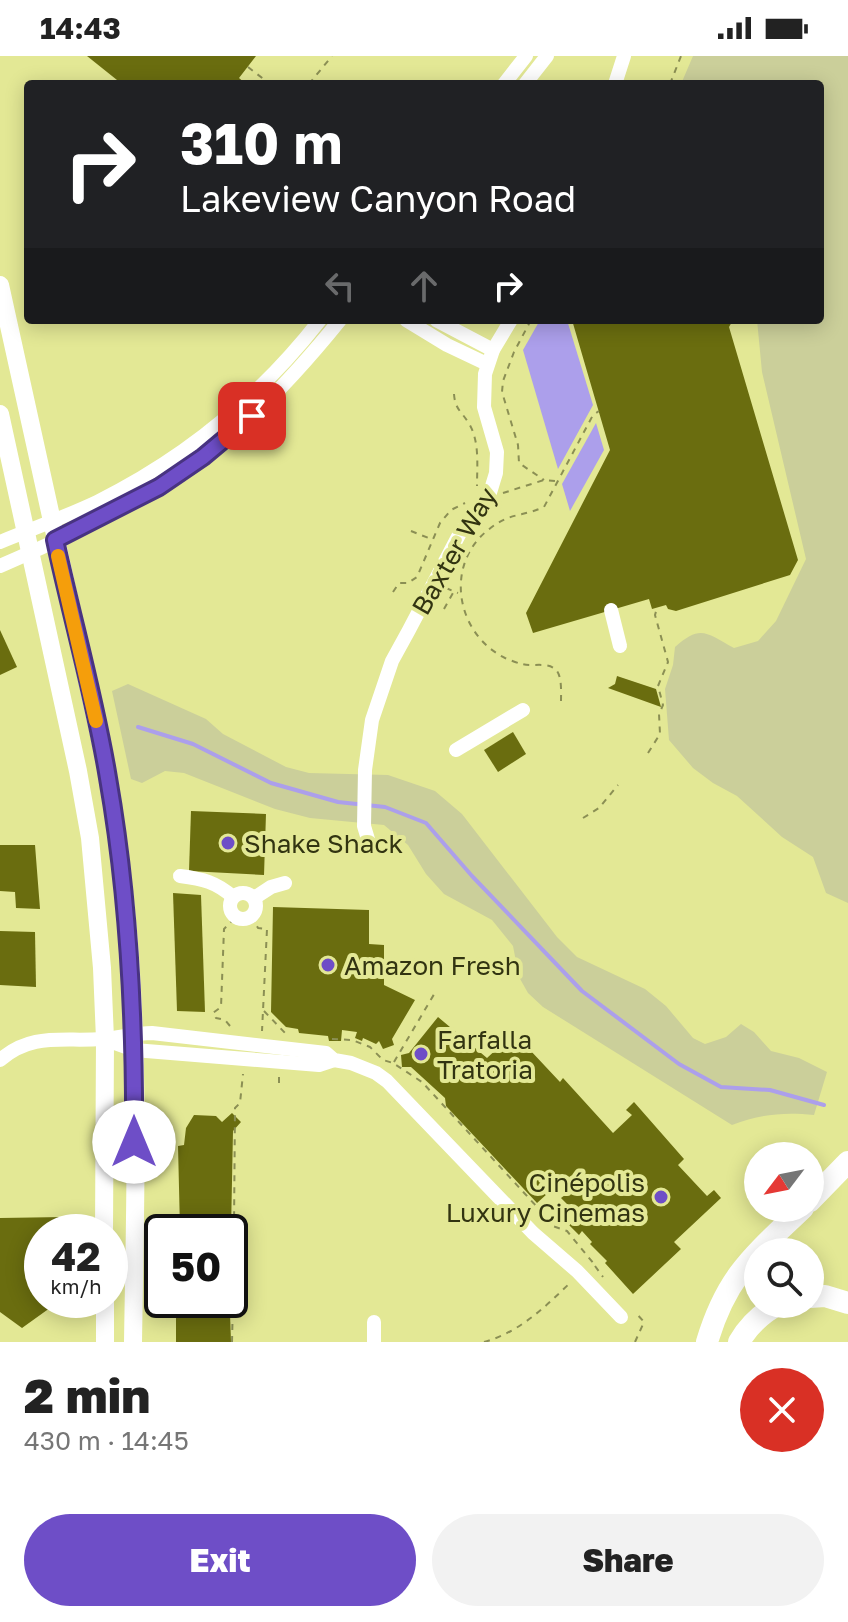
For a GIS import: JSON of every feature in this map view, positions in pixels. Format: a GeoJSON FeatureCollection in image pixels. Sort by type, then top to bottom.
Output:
{"type":"FeatureCollection","features":[{"type":"Feature","properties":{"kind":"highway"},"geometry":{"type":"LineString","coordinates":[[824,1187],[848,1162]]}},
{"type":"Feature","properties":{"kind":"highway"},"geometry":{"type":"LineString","coordinates":[[707,1342],[719,1303],[736,1275],[789,1222]]}},
{"type":"Feature","properties":{"kind":"highway"},"geometry":{"type":"LineString","coordinates":[[824,1296],[848,1303]]}},
{"type":"Feature","properties":{"kind":"highway"},"geometry":{"type":"LineString","coordinates":[[739,1342],[757,1318]]}},
{"type":"Feature","properties":{"kind":"main road"},"geometry":{"type":"LineString","coordinates":[[0,285],[108,775],[126,911],[134,1042],[134,1337]]}},
{"type":"Feature","properties":{"kind":"main road"},"geometry":{"type":"LineString","coordinates":[[0,414],[90,838],[102,964],[105,1039],[104,1214]]}},
{"type":"Feature","properties":{"kind":"main road"},"geometry":{"type":"LineString","coordinates":[[105,1318],[105,1342]]}},
{"type":"Feature","properties":{"kind":"street"},"geometry":{"type":"LineString","coordinates":[[507,80],[526,56]]}},
{"type":"Feature","properties":{"kind":"street"},"geometry":{"type":"LineString","coordinates":[[528,80],[547,56]]}},
{"type":"Feature","properties":{"kind":"street"},"geometry":{"type":"LineString","coordinates":[[616,80],[624,56]]}},
{"type":"Feature","properties":{"kind":"street"},"geometry":{"type":"LineString","coordinates":[[0,566],[31,552],[53,531],[218,427],[278,370],[317,324]]}},
{"type":"Feature","properties":{"kind":"street"},"geometry":{"type":"LineString","coordinates":[[0,542],[26,532],[53,531],[159,487],[216,447],[285,385],[337,324]]}},
{"type":"Feature","properties":{"kind":"street"},"geometry":{"type":"LineString","coordinates":[[413,324],[447,345],[490,357]]}},
{"type":"Feature","properties":{"kind":"street"},"geometry":{"type":"LineString","coordinates":[[442,324],[490,357]]}},
{"type":"Feature","properties":{"kind":"street","name":"Baxter Way"},"geometry":{"type":"LineString","coordinates":[[370,846],[364,826],[366,753],[372,720],[392,661],[461,531],[489,496],[496,473],[497,452],[484,407],[490,357],[509,324]]}},
{"type":"Feature","properties":{"kind":"street"},"geometry":{"type":"LineString","coordinates":[[611,610],[620,646]]}},
{"type":"Feature","properties":{"kind":"street"},"geometry":{"type":"LineString","coordinates":[[456,750],[523,710]]}},
{"type":"Feature","properties":{"kind":"street"},"geometry":{"type":"LineString","coordinates":[[180,876],[205,879],[219,885],[233,897]]}},
{"type":"Feature","properties":{"kind":"street"},"geometry":{"type":"LineString","coordinates":[[254,898],[271,887],[285,883]]}},
{"type":"Feature","properties":{"kind":"street"},"geometry":{"type":"LineString","coordinates":[[233,897],[243,893],[254,898]]}},
{"type":"Feature","properties":{"kind":"street"},"geometry":{"type":"LineString","coordinates":[[233,897],[231,909],[244,916],[256,909],[254,898]]}},
{"type":"Feature","properties":{"kind":"street"},"geometry":{"type":"LineString","coordinates":[[0,1060],[22,1044],[35,1040],[105,1039],[319,1065],[334,1060],[376,1073],[533,1233],[629,1315]]}},
{"type":"Feature","properties":{"kind":"street"},"geometry":{"type":"LineString","coordinates":[[374,1322],[374,1342]]}},
{"type":"Feature","properties":{"kind":"path"},"geometry":{"type":"LineString","coordinates":[[312,80],[332,56]]}},
{"type":"Feature","properties":{"kind":"path"},"geometry":{"type":"LineString","coordinates":[[672,80],[681,56]]}},
{"type":"Feature","properties":{"kind":"path"},"geometry":{"type":"LineString","coordinates":[[248,67],[265,80]]}},
{"type":"Feature","properties":{"kind":"path"},"geometry":{"type":"LineString","coordinates":[[528,324],[512,350],[502,392],[518,445],[519,463],[544,480]]}},
{"type":"Feature","properties":{"kind":"path"},"geometry":{"type":"LineString","coordinates":[[454,394],[456,410],[469,423],[478,452],[476,491]]}},
{"type":"Feature","properties":{"kind":"path"},"geometry":{"type":"LineString","coordinates":[[561,701],[558,672],[550,665],[523,665],[504,658],[488,647],[466,617],[459,594],[464,563],[471,549],[485,532],[515,514],[542,509],[593,415],[599,411]]}},
{"type":"Feature","properties":{"kind":"path"},"geometry":{"type":"LineString","coordinates":[[502,494],[544,480],[556,482]]}},
{"type":"Feature","properties":{"kind":"path"},"geometry":{"type":"LineString","coordinates":[[393,592],[399,583],[408,583],[417,577],[445,515],[470,500]]}},
{"type":"Feature","properties":{"kind":"path"},"geometry":{"type":"LineString","coordinates":[[411,531],[432,539]]}},
{"type":"Feature","properties":{"kind":"path"},"geometry":{"type":"LineString","coordinates":[[417,577],[422,579]]}},
{"type":"Feature","properties":{"kind":"path"},"geometry":{"type":"LineString","coordinates":[[445,588],[459,594]]}},
{"type":"Feature","properties":{"kind":"path"},"geometry":{"type":"LineString","coordinates":[[444,609],[453,593]]}},
{"type":"Feature","properties":{"kind":"path"},"geometry":{"type":"LineString","coordinates":[[648,753],[660,734],[659,714],[663,708],[658,689],[668,662],[655,615],[657,608]]}},
{"type":"Feature","properties":{"kind":"path"},"geometry":{"type":"LineString","coordinates":[[583,818],[599,808],[618,785]]}},
{"type":"Feature","properties":{"kind":"path"},"geometry":{"type":"LineString","coordinates":[[230,1027],[213,1013],[221,1007],[224,929],[244,916],[258,928],[267,929],[262,1031]]}},
{"type":"Feature","properties":{"kind":"path"},"geometry":{"type":"LineString","coordinates":[[393,1063],[436,991]]}},
{"type":"Feature","properties":{"kind":"path"},"geometry":{"type":"LineString","coordinates":[[263,1010],[287,1035]]}},
{"type":"Feature","properties":{"kind":"path"},"geometry":{"type":"LineString","coordinates":[[232,1342],[233,1299],[244,1297],[245,1286],[245,1228],[234,1227],[235,1108],[240,1103],[243,1074]]}},
{"type":"Feature","properties":{"kind":"path"},"geometry":{"type":"LineString","coordinates":[[279,1075],[279,1083]]}},
{"type":"Feature","properties":{"kind":"path"},"geometry":{"type":"LineString","coordinates":[[594,1264],[606,1281]]}},
{"type":"Feature","properties":{"kind":"path"},"geometry":{"type":"LineString","coordinates":[[484,1342],[527,1323],[573,1280]]}},
{"type":"Feature","properties":{"kind":"path"},"geometry":{"type":"LineString","coordinates":[[629,1315],[644,1322],[635,1342]]}},
{"type":"Feature","properties":{"kind":"green space"},"geometry":{"type":"Polygon","coordinates":[[[693,56],[848,56],[848,903],[826,893],[813,857],[782,837],[737,796],[693,768],[669,740],[665,689],[675,647],[698,633],[710,635],[734,648],[758,641],[776,621],[806,559],[762,372],[757,324],[824,324],[824,80],[683,80],[693,56]]]}},
{"type":"Feature","properties":{"kind":"green space"},"geometry":{"type":"Polygon","coordinates":[[[128,684],[206,719],[223,734],[286,767],[309,773],[388,775],[435,791],[462,814],[557,937],[577,957],[645,989],[666,1006],[693,1038],[705,1044],[726,1037],[741,1024],[754,1032],[771,1051],[799,1058],[827,1072],[814,1115],[773,1115],[732,1125],[543,1007],[528,993],[519,977],[513,946],[492,920],[444,894],[426,874],[408,845],[384,825],[310,818],[275,809],[184,773],[165,771],[142,783],[131,779],[112,691],[128,684]]]}},
{"type":"Feature","properties":{"kind":"shaded area"},"geometry":{"type":"Polygon","coordinates":[[[538,324],[568,324],[593,405],[558,469],[523,350],[538,324]]]}},
{"type":"Feature","properties":{"kind":"shaded area"},"geometry":{"type":"Polygon","coordinates":[[[596,423],[604,450],[570,511],[562,484],[596,423]]]}},
{"type":"Feature","properties":{"kind":"building"},"geometry":{"type":"Polygon","coordinates":[[[87,56],[256,56],[239,78],[241,80],[117,80],[87,56]]]}},
{"type":"Feature","properties":{"kind":"building"},"geometry":{"type":"Polygon","coordinates":[[[573,324],[731,324],[729,327],[798,560],[790,575],[676,611],[668,609],[666,605],[652,609],[649,599],[533,633],[526,613],[610,450],[573,324]]]}},
{"type":"Feature","properties":{"kind":"building"},"geometry":{"type":"Polygon","coordinates":[[[0,630],[17,667],[0,675],[0,630]]]}},
{"type":"Feature","properties":{"kind":"building"},"geometry":{"type":"Polygon","coordinates":[[[617,676],[656,689],[661,707],[608,688],[615,684],[617,676]]]}},
{"type":"Feature","properties":{"kind":"building"},"geometry":{"type":"Polygon","coordinates":[[[513,732],[526,754],[498,772],[484,750],[513,732]]]}},
{"type":"Feature","properties":{"kind":"building","name":"Shake Shack"},"geometry":{"type":"Polygon","coordinates":[[[191,811],[266,814],[264,875],[189,871],[191,811]]]}},
{"type":"Feature","properties":{"kind":"building"},"geometry":{"type":"Polygon","coordinates":[[[0,845],[35,845],[40,909],[16,908],[15,892],[0,891],[0,845]]]}},
{"type":"Feature","properties":{"kind":"building"},"geometry":{"type":"Polygon","coordinates":[[[173,893],[201,895],[205,1012],[177,1011],[173,893]]]}},
{"type":"Feature","properties":{"kind":"building","name":"Amazon Fresh"},"geometry":{"type":"Polygon","coordinates":[[[273,907],[369,910],[369,944],[384,945],[384,985],[415,1000],[392,1039],[394,1045],[383,1049],[379,1041],[376,1044],[363,1038],[362,1041],[355,1038],[357,1032],[342,1030],[341,1041],[329,1041],[328,1036],[299,1033],[298,1029],[286,1027],[271,1012],[273,907]]]}},
{"type":"Feature","properties":{"kind":"building"},"geometry":{"type":"Polygon","coordinates":[[[0,931],[35,932],[36,987],[0,985],[0,931]]]}},
{"type":"Feature","properties":{"kind":"building"},"geometry":{"type":"Polygon","coordinates":[[[438,1017],[487,1058],[514,1033],[560,1082],[563,1078],[613,1133],[632,1115],[626,1110],[634,1102],[684,1159],[678,1165],[707,1196],[714,1190],[721,1198],[674,1242],[681,1249],[633,1294],[582,1231],[579,1235],[569,1225],[570,1207],[561,1198],[565,1195],[557,1185],[537,1203],[446,1106],[445,1098],[411,1067],[402,1067],[401,1055],[409,1053],[438,1017]]]}},
{"type":"Feature","properties":{"kind":"building"},"geometry":{"type":"Polygon","coordinates":[[[232,1113],[241,1122],[233,1131],[231,1214],[180,1214],[178,1146],[184,1145],[186,1128],[194,1115],[216,1116],[222,1122],[232,1113]]]}},
{"type":"Feature","properties":{"kind":"building"},"geometry":{"type":"Polygon","coordinates":[[[0,1218],[24,1218],[24,1318],[36,1318],[22,1328],[0,1312],[0,1218]]]}},
{"type":"Feature","properties":{"kind":"building"},"geometry":{"type":"Polygon","coordinates":[[[176,1318],[230,1318],[231,1342],[176,1342],[176,1318]]]}},
{"type":"Feature","properties":{"kind":"waterway"},"geometry":{"type":"LineString","coordinates":[[138,727],[193,744],[271,783],[338,802],[385,807],[426,823],[582,991],[679,1064],[721,1087],[770,1090],[824,1105]]}},
{"type":"Feature","properties":{"kind":"slow traffic"},"geometry":{"type":"LineString","coordinates":[[58,556],[96,721]]}},
{"type":"Feature","properties":{"kind":"place","name":"Shake Shack"},"geometry":{"type":"Point","coordinates":[228,843]}},
{"type":"Feature","properties":{"kind":"place","name":"Amazon Fresh"},"geometry":{"type":"Point","coordinates":[328,965]}},
{"type":"Feature","properties":{"kind":"place","name":"Farfalla Tratoria"},"geometry":{"type":"Point","coordinates":[421,1054]}},
{"type":"Feature","properties":{"kind":"place","name":"Cinépolis Luxury Cinemas"},"geometry":{"type":"Point","coordinates":[661,1197]}},
{"type":"Feature","properties":{"kind":"route"},"geometry":{"type":"LineString","coordinates":[[134,1142],[130,960],[118,837],[108,775],[55,540],[159,487],[228,438],[252,416]]}}]}
